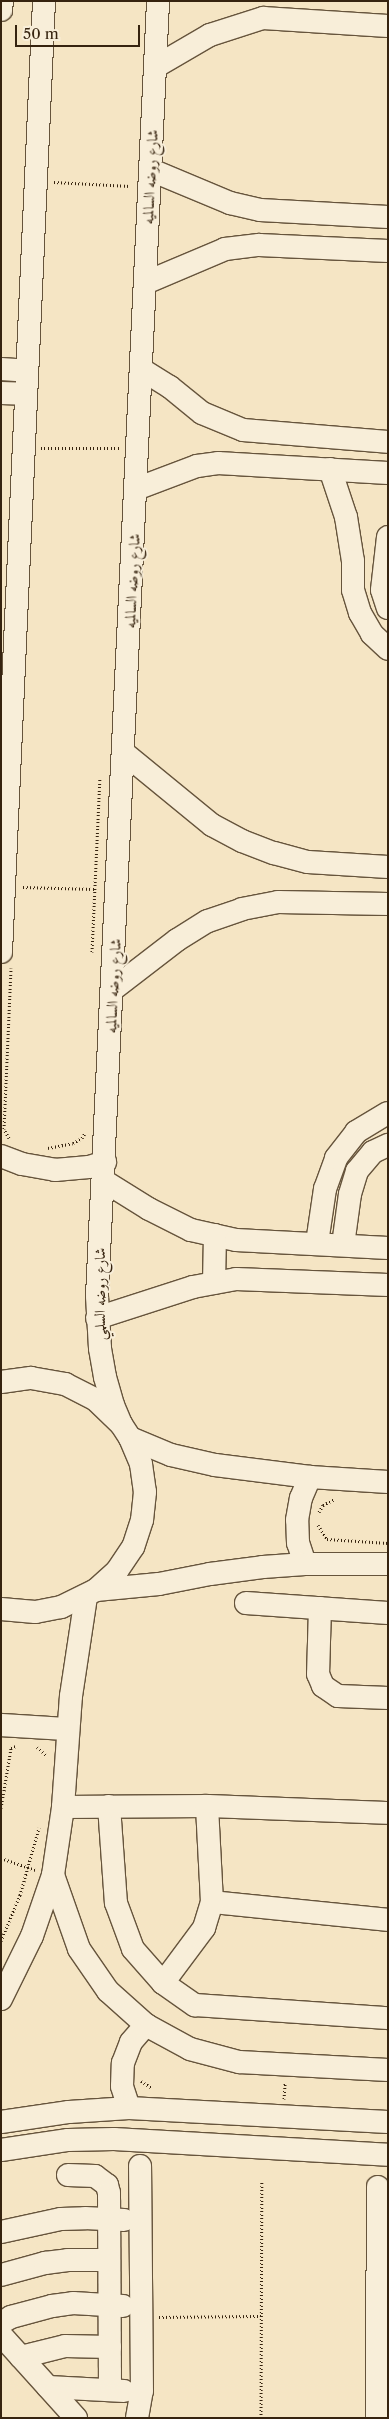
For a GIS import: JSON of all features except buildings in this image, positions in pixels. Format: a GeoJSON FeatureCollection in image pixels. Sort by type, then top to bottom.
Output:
{"type":"FeatureCollection","features":[{"type":"Feature","properties":{"kind":"street"},"geometry":{"type":"LineString","coordinates":[[1,10],[2,1]]}},
{"type":"Feature","properties":{"kind":"street"},"geometry":{"type":"LineString","coordinates":[[6,958],[5,886],[25,447],[26,371],[44,1]]}},
{"type":"Feature","properties":{"kind":"street","name":"شارع روضه السالميه"},"geometry":{"type":"LineString","coordinates":[[104,1171],[136,490],[127,449],[142,369],[145,283],[140,185],[156,67],[158,1]]}},
{"type":"Feature","properties":{"kind":"street"},"geometry":{"type":"LineString","coordinates":[[156,67],[210,35],[263,9],[388,26]]}},
{"type":"Feature","properties":{"kind":"street"},"geometry":{"type":"LineString","coordinates":[[140,185],[260,210],[388,217]]}},
{"type":"Feature","properties":{"kind":"street"},"geometry":{"type":"LineString","coordinates":[[259,245],[260,210]]}},
{"type":"Feature","properties":{"kind":"street"},"geometry":{"type":"LineString","coordinates":[[145,283],[225,249],[259,245],[388,251]]}},
{"type":"Feature","properties":{"kind":"street"},"geometry":{"type":"LineString","coordinates":[[1,369],[26,371]]}},
{"type":"Feature","properties":{"kind":"street"},"geometry":{"type":"LineString","coordinates":[[142,369],[170,387],[202,414],[243,430],[388,442]]}},
{"type":"Feature","properties":{"kind":"street"},"geometry":{"type":"LineString","coordinates":[[1,393],[25,394]]}},
{"type":"Feature","properties":{"kind":"street"},"geometry":{"type":"LineString","coordinates":[[136,490],[197,466],[218,463],[388,473]]}},
{"type":"Feature","properties":{"kind":"street"},"geometry":{"type":"LineString","coordinates":[[330,469],[346,517],[353,561],[353,590],[360,613],[372,634],[388,649]]}},
{"type":"Feature","properties":{"kind":"street"},"geometry":{"type":"LineString","coordinates":[[388,537],[382,590],[388,608]]}},
{"type":"Feature","properties":{"kind":"street"},"geometry":{"type":"LineString","coordinates":[[124,752],[212,825],[242,841],[274,854],[308,862],[388,867]]}},
{"type":"Feature","properties":{"kind":"street"},"geometry":{"type":"LineString","coordinates":[[341,903],[342,865]]}},
{"type":"Feature","properties":{"kind":"street"},"geometry":{"type":"LineString","coordinates":[[112,990],[177,940],[208,921],[242,909],[278,902],[388,904]]}},
{"type":"Feature","properties":{"kind":"street"},"geometry":{"type":"LineString","coordinates":[[317,1243],[325,1189],[336,1158],[356,1132],[388,1113]]}},
{"type":"Feature","properties":{"kind":"street"},"geometry":{"type":"LineString","coordinates":[[343,1245],[350,1194],[357,1171],[373,1152],[388,1145]]}},
{"type":"Feature","properties":{"kind":"street"},"geometry":{"type":"LineString","coordinates":[[8,1148],[22,1164],[55,1170],[89,1166],[104,1171],[149,1209],[191,1230],[236,1240],[388,1248]]}},
{"type":"Feature","properties":{"kind":"street","name":"شارع روضه السلمي"},"geometry":{"type":"LineString","coordinates":[[91,1593],[117,1570],[128,1555],[142,1520],[145,1492],[141,1464],[113,1406],[105,1377],[97,1318],[104,1171]]}},
{"type":"Feature","properties":{"kind":"street"},"geometry":{"type":"LineString","coordinates":[[214,1283],[215,1235]]}},
{"type":"Feature","properties":{"kind":"street"},"geometry":{"type":"LineString","coordinates":[[97,1318],[193,1287],[236,1279],[388,1285]]}},
{"type":"Feature","properties":{"kind":"street"},"geometry":{"type":"LineString","coordinates":[[1,1382],[31,1378],[65,1384],[96,1400],[126,1431],[171,1455],[215,1465],[310,1477],[388,1482]]}},
{"type":"Feature","properties":{"kind":"street"},"geometry":{"type":"LineString","coordinates":[[305,1564],[298,1542],[296,1520],[301,1498],[310,1477]]}},
{"type":"Feature","properties":{"kind":"street"},"geometry":{"type":"LineString","coordinates":[[1,1609],[35,1612],[61,1607],[91,1593],[159,1584],[210,1574],[305,1564],[388,1564]]}},
{"type":"Feature","properties":{"kind":"street"},"geometry":{"type":"LineString","coordinates":[[1,1999],[32,1936],[53,1875],[63,1806],[67,1729],[91,1593]]}},
{"type":"Feature","properties":{"kind":"street"},"geometry":{"type":"LineString","coordinates":[[246,1603],[388,1613]]}},
{"type":"Feature","properties":{"kind":"street"},"geometry":{"type":"LineString","coordinates":[[320,1608],[318,1674],[323,1686],[338,1696],[388,1698]]}},
{"type":"Feature","properties":{"kind":"street"},"geometry":{"type":"LineString","coordinates":[[1,1725],[67,1729]]}},
{"type":"Feature","properties":{"kind":"street"},"geometry":{"type":"LineString","coordinates":[[63,1806],[207,1806],[388,1813]]}},
{"type":"Feature","properties":{"kind":"street"},"geometry":{"type":"LineString","coordinates":[[109,1806],[116,1903],[133,1949],[163,1983],[195,2005],[388,2018]]}},
{"type":"Feature","properties":{"kind":"street"},"geometry":{"type":"LineString","coordinates":[[163,1983],[204,1928],[212,1902],[207,1806]]}},
{"type":"Feature","properties":{"kind":"street"},"geometry":{"type":"LineString","coordinates":[[53,1875],[80,1949],[108,1991],[146,2025],[190,2049],[239,2062],[388,2070]]}},
{"type":"Feature","properties":{"kind":"street"},"geometry":{"type":"LineString","coordinates":[[212,1902],[388,1920]]}},
{"type":"Feature","properties":{"kind":"street"},"geometry":{"type":"LineString","coordinates":[[129,2108],[122,2086],[122,2064],[131,2042],[146,2025]]}},
{"type":"Feature","properties":{"kind":"street"},"geometry":{"type":"LineString","coordinates":[[1,2122],[69,2112],[129,2108],[388,2122]]}},
{"type":"Feature","properties":{"kind":"street"},"geometry":{"type":"LineString","coordinates":[[1,2150],[68,2140],[114,2139],[388,2154]]}},
{"type":"Feature","properties":{"kind":"street"},"geometry":{"type":"LineString","coordinates":[[137,2418],[142,2391],[140,2166]]}},
{"type":"Feature","properties":{"kind":"street"},"geometry":{"type":"LineString","coordinates":[[68,2175],[95,2176],[107,2186],[109,2193],[110,2390]]}},
{"type":"Feature","properties":{"kind":"street"},"geometry":{"type":"LineString","coordinates":[[377,2418],[383,2253],[378,2187]]}},
{"type":"Feature","properties":{"kind":"street"},"geometry":{"type":"LineString","coordinates":[[1,2232],[61,2219],[109,2219],[141,2222]]}},
{"type":"Feature","properties":{"kind":"street"},"geometry":{"type":"LineString","coordinates":[[1,2275],[60,2261],[109,2260]]}},
{"type":"Feature","properties":{"kind":"street"},"geometry":{"type":"LineString","coordinates":[[1,2323],[12,2317],[52,2306],[72,2303],[110,2305],[142,2312]]}},
{"type":"Feature","properties":{"kind":"street"},"geometry":{"type":"LineString","coordinates":[[1,2335],[76,2418]]}},
{"type":"Feature","properties":{"kind":"street"},"geometry":{"type":"LineString","coordinates":[[21,2357],[65,2346],[110,2346]]}},
{"type":"Feature","properties":{"kind":"street"},"geometry":{"type":"LineString","coordinates":[[48,2387],[142,2391]]}},
{"type":"Feature","properties":{"kind":"path"},"geometry":{"type":"LineString","coordinates":[[36,181],[140,185]]}},
{"type":"Feature","properties":{"kind":"path"},"geometry":{"type":"LineString","coordinates":[[118,439],[127,449]]}},
{"type":"Feature","properties":{"kind":"path"},"geometry":{"type":"LineString","coordinates":[[25,447],[127,449]]}},
{"type":"Feature","properties":{"kind":"path"},"geometry":{"type":"LineString","coordinates":[[116,458],[127,449]]}},
{"type":"Feature","properties":{"kind":"path"},"geometry":{"type":"LineString","coordinates":[[92,957],[100,771]]}},
{"type":"Feature","properties":{"kind":"path"},"geometry":{"type":"LineString","coordinates":[[5,886],[117,889]]}},
{"type":"Feature","properties":{"kind":"path"},"geometry":{"type":"LineString","coordinates":[[6,958],[4,1129],[8,1148]]}},
{"type":"Feature","properties":{"kind":"path"},"geometry":{"type":"LineString","coordinates":[[44,1148],[73,1143],[82,1138],[85,1131]]}},
{"type":"Feature","properties":{"kind":"path"},"geometry":{"type":"LineString","coordinates":[[318,1516],[323,1505],[334,1499]]}},
{"type":"Feature","properties":{"kind":"path"},"geometry":{"type":"LineString","coordinates":[[317,1522],[318,1529],[327,1539],[388,1542]]}},
{"type":"Feature","properties":{"kind":"path"},"geometry":{"type":"LineString","coordinates":[[1,1808],[11,1748],[24,1744]]}},
{"type":"Feature","properties":{"kind":"path"},"geometry":{"type":"LineString","coordinates":[[31,1745],[43,1751],[50,1762]]}},
{"type":"Feature","properties":{"kind":"path"},"geometry":{"type":"LineString","coordinates":[[1,1941],[29,1867],[40,1822]]}},
{"type":"Feature","properties":{"kind":"path"},"geometry":{"type":"LineString","coordinates":[[1,1858],[53,1875]]}},
{"type":"Feature","properties":{"kind":"path"},"geometry":{"type":"LineString","coordinates":[[283,2116],[286,2064]]}},
{"type":"Feature","properties":{"kind":"path"},"geometry":{"type":"LineString","coordinates":[[261,2418],[262,2182]]}},
{"type":"Feature","properties":{"kind":"path"},"geometry":{"type":"LineString","coordinates":[[142,2312],[261,2316]]}}]}
